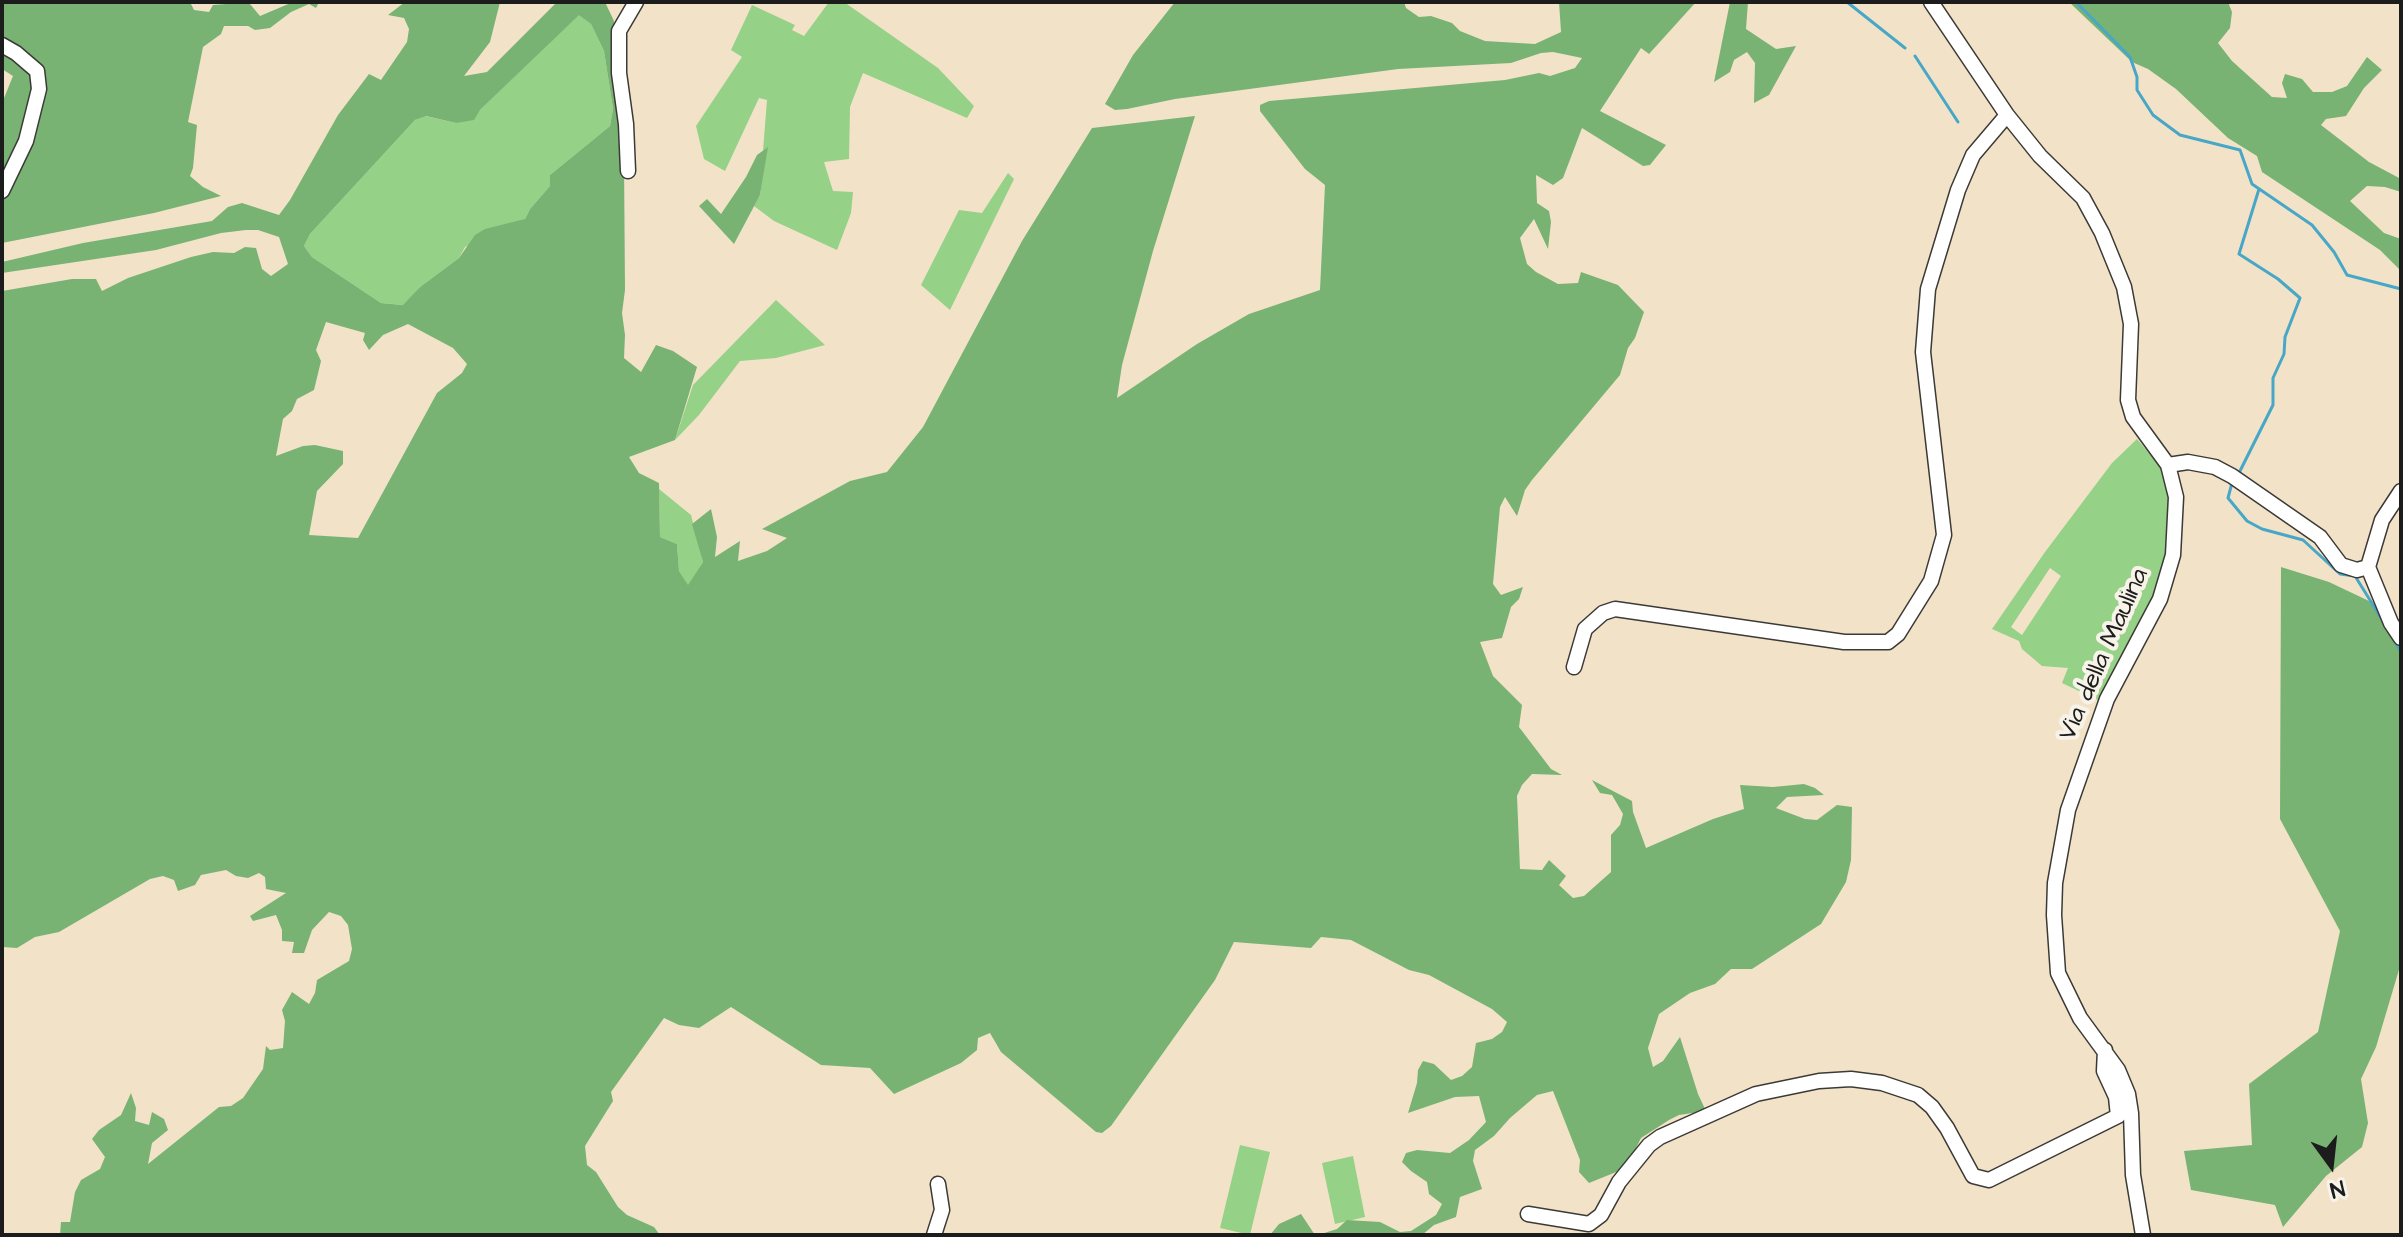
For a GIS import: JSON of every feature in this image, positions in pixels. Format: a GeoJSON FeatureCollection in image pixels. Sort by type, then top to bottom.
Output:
{"type":"FeatureCollection","features":[{"type":"Feature","properties":{"kind":"street"},"geometry":{"type":"LineString","coordinates":[[628,171],[619,73],[619,31],[636,2]]}},
{"type":"Feature","properties":{"kind":"street","name":"Via della Maulina"},"geometry":{"type":"LineString","coordinates":[[1931,2],[2007,115],[2040,156],[2083,198],[2102,233],[2124,287],[2131,324],[2128,374],[2130,408],[2144,434],[2168,465],[2176,497],[2173,555],[2160,599],[2107,699],[2068,810],[2060,841],[2055,883],[2058,973],[2080,1018],[2118,1070],[2128,1094],[2133,1175],[2143,1235]]}},
{"type":"Feature","properties":{"kind":"street"},"geometry":{"type":"LineString","coordinates":[[2,45],[37,71],[39,89],[26,141],[2,191]]}},
{"type":"Feature","properties":{"kind":"street"},"geometry":{"type":"LineString","coordinates":[[1574,667],[1585,629],[1603,613],[1615,609],[1844,642],[1888,642],[1898,634],[1931,581],[1944,535],[1923,352],[1928,289],[1958,190],[1973,155],[2007,115]]}},
{"type":"Feature","properties":{"kind":"street"},"geometry":{"type":"LineString","coordinates":[[2168,465],[2188,462],[2215,467],[2320,537],[2341,565],[2357,570],[2368,567]]}},
{"type":"Feature","properties":{"kind":"street"},"geometry":{"type":"LineString","coordinates":[[2401,491],[2382,520],[2368,567],[2375,589],[2401,638]]}},
{"type":"Feature","properties":{"kind":"street"},"geometry":{"type":"LineString","coordinates":[[1528,1214],[1589,1224],[1601,1215],[1619,1182],[1649,1145],[1660,1137],[1756,1094],[1851,1079],[1882,1083],[1918,1095],[1932,1107],[1947,1128],[1973,1176],[1989,1180],[2118,1116],[2116,1097],[2104,1071],[2105,1050]]}},
{"type":"Feature","properties":{"kind":"street"},"geometry":{"type":"LineString","coordinates":[[934,1235],[942,1210],[938,1184]]}},
{"type":"Feature","properties":{"kind":"green space"},"geometry":{"type":"Polygon","coordinates":[[[2,2],[190,2],[194,10],[209,12],[213,5],[252,2],[250,4],[260,16],[293,2],[319,2],[316,8],[309,4],[291,12],[270,28],[255,30],[248,26],[224,26],[221,34],[203,47],[188,122],[197,125],[190,176],[221,196],[154,213],[2,243],[2,103],[13,76],[2,69],[2,2]]]}},
{"type":"Feature","properties":{"kind":"green space"},"geometry":{"type":"Polygon","coordinates":[[[405,2],[500,2],[490,42],[464,76],[487,72],[557,2],[605,2],[614,21],[624,160],[624,358],[641,372],[656,345],[673,351],[697,367],[675,440],[629,457],[639,473],[659,483],[660,537],[677,544],[679,571],[688,585],[703,562],[692,524],[711,509],[717,537],[715,557],[740,541],[738,561],[767,551],[787,538],[762,529],[850,481],[887,472],[923,427],[1022,241],[1092,128],[1195,116],[1153,251],[1122,365],[1117,398],[1197,344],[1249,314],[1320,290],[1325,185],[1305,169],[1260,111],[1260,105],[1269,101],[1505,80],[1539,73],[1550,76],[1575,68],[1582,58],[1553,52],[1541,53],[1511,63],[1398,69],[1175,99],[1127,109],[1115,110],[1105,104],[1133,55],[1175,2],[1404,2],[1406,8],[1419,17],[1431,16],[1452,23],[1460,31],[1485,41],[1535,44],[1561,32],[1559,2],[1696,2],[1649,54],[1641,48],[1600,111],[1666,145],[1650,165],[1643,166],[1582,128],[1563,178],[1553,185],[1536,175],[1537,203],[1549,211],[1551,222],[1548,249],[1534,219],[1520,238],[1527,264],[1558,284],[1578,283],[1581,272],[1618,285],[1644,312],[1620,375],[1532,480],[1525,490],[1517,516],[1505,497],[1500,507],[1493,584],[1501,595],[1523,587],[1519,599],[1511,607],[1502,638],[1480,642],[1493,676],[1522,705],[1519,727],[1551,769],[1562,775],[1532,774],[1517,796],[1520,869],[1542,870],[1549,860],[1566,876],[1559,885],[1573,898],[1584,896],[1611,872],[1611,835],[1620,825],[1623,814],[1612,795],[1600,793],[1592,780],[1632,801],[1646,848],[1744,809],[1740,785],[1773,787],[1804,784],[1815,788],[1824,795],[1787,797],[1776,808],[1805,819],[1817,820],[1837,805],[1852,807],[1851,860],[1846,882],[1821,924],[1752,969],[1731,969],[1715,984],[1690,993],[1659,1014],[1648,1048],[1653,1067],[1663,1061],[1680,1037],[1706,1111],[1679,1115],[1669,1120],[1641,1138],[1626,1168],[1589,1183],[1579,1172],[1580,1160],[1553,1091],[1537,1095],[1475,1150],[1473,1161],[1482,1189],[1460,1197],[1456,1217],[1434,1225],[1422,1235],[1318,1235],[1337,1229],[1347,1220],[1380,1222],[1400,1232],[1411,1231],[1436,1215],[1442,1204],[1429,1194],[1427,1182],[1402,1162],[1406,1153],[1417,1150],[1450,1153],[1469,1140],[1486,1122],[1479,1096],[1455,1097],[1408,1113],[1418,1070],[1423,1061],[1434,1064],[1451,1080],[1462,1076],[1472,1067],[1476,1043],[1492,1039],[1502,1032],[1507,1022],[1492,1009],[1429,975],[1409,970],[1351,940],[1321,937],[1311,948],[1234,942],[1215,980],[1111,1126],[1102,1133],[1096,1132],[1001,1052],[990,1033],[978,1038],[977,1050],[961,1063],[894,1094],[870,1068],[821,1065],[731,1007],[699,1028],[679,1025],[664,1018],[611,1092],[613,1101],[585,1146],[587,1165],[596,1172],[618,1207],[627,1215],[654,1227],[660,1235],[60,1235],[61,1222],[70,1222],[75,1192],[81,1180],[100,1169],[105,1157],[92,1139],[99,1130],[121,1115],[131,1093],[136,1108],[135,1121],[149,1125],[152,1112],[164,1119],[168,1130],[152,1143],[148,1164],[219,1107],[231,1106],[243,1098],[263,1069],[266,1046],[270,1050],[283,1048],[285,1021],[282,1010],[292,992],[309,1004],[317,980],[349,961],[352,949],[348,925],[341,916],[329,912],[312,930],[304,953],[292,953],[294,942],[282,941],[282,930],[276,915],[253,921],[250,916],[286,893],[266,889],[265,877],[259,873],[248,878],[226,870],[201,875],[195,885],[178,891],[174,880],[163,876],[150,879],[59,932],[35,937],[17,948],[2,947],[2,291],[72,279],[96,279],[102,291],[128,278],[191,257],[213,252],[234,253],[245,247],[256,248],[262,269],[271,276],[288,264],[279,237],[258,230],[221,233],[156,250],[2,273],[2,262],[83,243],[212,221],[228,207],[242,203],[279,215],[338,115],[369,74],[381,80],[407,42],[409,29],[404,18],[388,15],[405,2]],[[579,15],[480,110],[474,120],[456,123],[426,116],[415,120],[310,234],[304,246],[312,257],[381,303],[403,305],[420,287],[459,258],[475,235],[485,229],[525,219],[550,186],[550,175],[610,126],[613,109],[604,51],[591,24],[579,15]],[[326,322],[316,350],[321,361],[314,390],[297,399],[292,411],[283,419],[276,456],[315,445],[343,451],[343,464],[317,491],[309,535],[358,538],[437,393],[462,373],[467,364],[453,348],[408,324],[383,335],[369,350],[363,340],[365,333],[326,322]]]}},
{"type":"Feature","properties":{"kind":"green space"},"geometry":{"type":"Polygon","coordinates":[[[829,2],[844,2],[938,68],[974,106],[967,118],[863,73],[850,107],[849,159],[824,162],[833,191],[853,192],[851,213],[837,250],[774,221],[754,206],[760,195],[767,148],[763,151],[767,100],[759,98],[725,171],[704,159],[696,126],[742,57],[731,50],[752,5],[795,25],[792,30],[804,36],[829,2]]]}},
{"type":"Feature","properties":{"kind":"green space"},"geometry":{"type":"Polygon","coordinates":[[[1730,2],[1748,2],[1746,29],[1776,49],[1796,46],[1769,95],[1754,103],[1755,63],[1747,52],[1734,60],[1730,72],[1714,82],[1730,2]]]}},
{"type":"Feature","properties":{"kind":"green space"},"geometry":{"type":"Polygon","coordinates":[[[2069,2],[2228,2],[2232,12],[2230,28],[2218,43],[2232,61],[2272,97],[2287,98],[2282,83],[2285,74],[2302,79],[2313,92],[2332,92],[2347,86],[2367,57],[2382,70],[2364,88],[2346,116],[2326,119],[2321,125],[2369,162],[2401,179],[2401,192],[2367,186],[2350,201],[2384,233],[2401,239],[2401,271],[2380,250],[2262,172],[2257,156],[2228,138],[2176,89],[2148,69],[2132,62],[2069,2]]]}},
{"type":"Feature","properties":{"kind":"green space"},"geometry":{"type":"Polygon","coordinates":[[[579,14],[591,24],[604,51],[613,109],[610,126],[550,175],[550,186],[525,219],[465,247],[459,258],[420,287],[404,305],[381,303],[312,257],[304,246],[310,234],[415,120],[425,116],[456,123],[480,110],[579,14]]]}},
{"type":"Feature","properties":{"kind":"green space"},"geometry":{"type":"Polygon","coordinates":[[[768,147],[760,195],[734,244],[699,206],[707,199],[721,214],[757,155],[768,147]]]}},
{"type":"Feature","properties":{"kind":"green space"},"geometry":{"type":"Polygon","coordinates":[[[1008,173],[1014,179],[950,310],[921,285],[959,210],[982,213],[1008,173]]]}},
{"type":"Feature","properties":{"kind":"green space"},"geometry":{"type":"Polygon","coordinates":[[[776,300],[825,345],[776,358],[740,361],[699,415],[675,440],[693,385],[776,300]]]}},
{"type":"Feature","properties":{"kind":"green space"},"geometry":{"type":"Polygon","coordinates":[[[2137,439],[2161,467],[2171,493],[2170,526],[2162,578],[2152,605],[2102,702],[2062,683],[2068,668],[2042,666],[2022,649],[2019,641],[1992,629],[2112,463],[2137,439]],[[2050,568],[2011,627],[2022,635],[2061,576],[2050,568]]]}},
{"type":"Feature","properties":{"kind":"green space"},"geometry":{"type":"Polygon","coordinates":[[[659,489],[691,515],[703,562],[688,586],[679,571],[677,544],[660,537],[659,489]]]}},
{"type":"Feature","properties":{"kind":"green space"},"geometry":{"type":"Polygon","coordinates":[[[2281,567],[2329,582],[2369,601],[2401,642],[2401,963],[2376,1047],[2361,1079],[2368,1123],[2362,1147],[2326,1176],[2283,1227],[2275,1205],[2191,1190],[2184,1151],[2252,1145],[2249,1084],[2318,1032],[2340,931],[2280,819],[2281,567]]]}},
{"type":"Feature","properties":{"kind":"green space"},"geometry":{"type":"Polygon","coordinates":[[[1240,1145],[1270,1152],[1250,1235],[1220,1228],[1240,1145]]]}},
{"type":"Feature","properties":{"kind":"green space"},"geometry":{"type":"Polygon","coordinates":[[[1353,1156],[1365,1217],[1335,1224],[1322,1163],[1353,1156]]]}},
{"type":"Feature","properties":{"kind":"green space"},"geometry":{"type":"Polygon","coordinates":[[[1301,1214],[1315,1235],[1270,1235],[1279,1224],[1301,1214]]]}},
{"type":"Feature","properties":{"kind":"waterway"},"geometry":{"type":"LineString","coordinates":[[1847,2],[1905,48]]}},
{"type":"Feature","properties":{"kind":"waterway"},"geometry":{"type":"LineString","coordinates":[[2076,2],[2130,57],[2137,77],[2137,90],[2153,115],[2180,135],[2240,150],[2252,184],[2312,225],[2334,252],[2347,275],[2401,289]]}},
{"type":"Feature","properties":{"kind":"waterway"},"geometry":{"type":"LineString","coordinates":[[1915,56],[1958,122]]}},
{"type":"Feature","properties":{"kind":"waterway"},"geometry":{"type":"LineString","coordinates":[[2239,473],[2273,405],[2273,378],[2284,354],[2285,337],[2300,298],[2278,279],[2239,254],[2259,189]]}},
{"type":"Feature","properties":{"kind":"waterway"},"geometry":{"type":"LineString","coordinates":[[2232,483],[2228,498],[2247,521],[2262,529],[2303,540],[2340,574],[2355,576],[2383,621]]}},
{"type":"Feature","properties":{"kind":"waterway"},"geometry":{"type":"LineString","coordinates":[[2393,638],[2400,650]]}}]}
